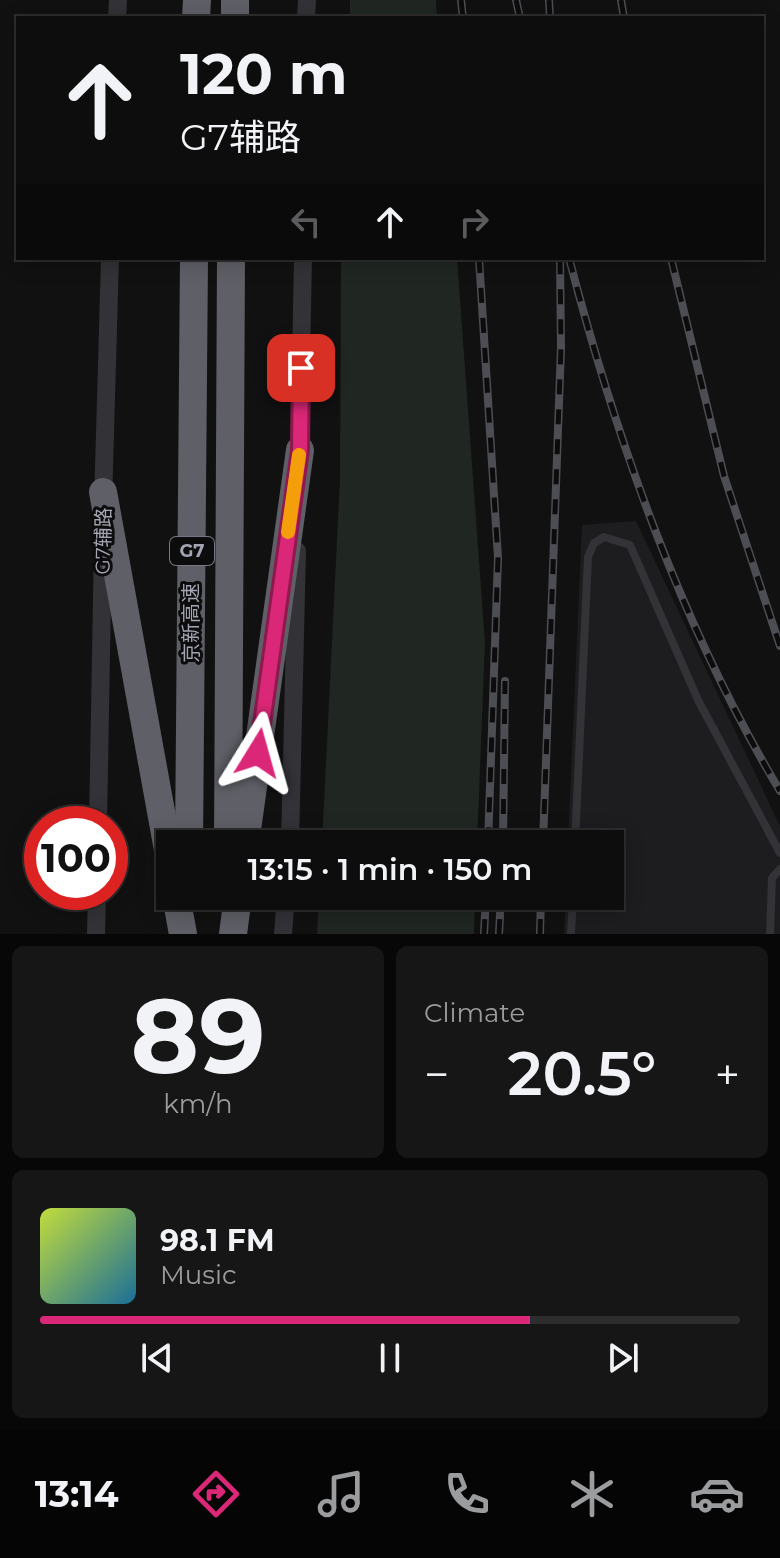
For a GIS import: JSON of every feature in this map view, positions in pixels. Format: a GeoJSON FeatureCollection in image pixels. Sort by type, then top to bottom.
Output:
{"type":"FeatureCollection","features":[{"type":"Feature","properties":{"kind":"highway","name":"京新高速"},"geometry":{"type":"LineString","coordinates":[[189,830],[194,260]]}},
{"type":"Feature","properties":{"kind":"highway","name":"京新高速"},"geometry":{"type":"LineString","coordinates":[[228,830],[231,260]]}},
{"type":"Feature","properties":{"kind":"highway"},"geometry":{"type":"LineString","coordinates":[[247,830],[300,450]]}},
{"type":"Feature","properties":{"kind":"highway"},"geometry":{"type":"LineString","coordinates":[[103,492],[164,830]]}},
{"type":"Feature","properties":{"kind":"highway"},"geometry":{"type":"LineString","coordinates":[[180,910],[186,934]]}},
{"type":"Feature","properties":{"kind":"highway"},"geometry":{"type":"LineString","coordinates":[[186,934],[188,910]]}},
{"type":"Feature","properties":{"kind":"highway"},"geometry":{"type":"LineString","coordinates":[[228,910],[230,934]]}},
{"type":"Feature","properties":{"kind":"highway"},"geometry":{"type":"LineString","coordinates":[[230,934],[235,910]]}},
{"type":"Feature","properties":{"kind":"street","name":"G7辅路"},"geometry":{"type":"LineString","coordinates":[[98,806],[110,260]]}},
{"type":"Feature","properties":{"kind":"street"},"geometry":{"type":"LineString","coordinates":[[290,830],[303,260]]}},
{"type":"Feature","properties":{"kind":"street"},"geometry":{"type":"LineString","coordinates":[[96,934],[97,910]]}},
{"type":"Feature","properties":{"kind":"street"},"geometry":{"type":"LineString","coordinates":[[283,934],[285,910]]}},
{"type":"Feature","properties":{"kind":"lane"},"geometry":{"type":"LineString","coordinates":[[576,830],[588,557],[594,543],[604,537],[630,545],[698,700],[780,853]]}},
{"type":"Feature","properties":{"kind":"lane"},"geometry":{"type":"LineString","coordinates":[[770,934],[772,878],[780,869]]}},
{"type":"Feature","properties":{"kind":"lane"},"geometry":{"type":"LineString","coordinates":[[571,934],[572,910]]}},
{"type":"Feature","properties":{"kind":"shaded area"},"geometry":{"type":"Polygon","coordinates":[[[350,0],[436,0],[437,16],[350,16],[350,0]]]}},
{"type":"Feature","properties":{"kind":"shaded area"},"geometry":{"type":"Polygon","coordinates":[[[341,260],[457,260],[485,643],[478,830],[323,830],[340,479],[341,260]]]}},
{"type":"Feature","properties":{"kind":"shaded area"},"geometry":{"type":"Polygon","coordinates":[[[636,521],[780,826],[780,934],[564,934],[565,910],[624,910],[624,830],[569,830],[582,525],[636,521]]]}},
{"type":"Feature","properties":{"kind":"shaded area"},"geometry":{"type":"Polygon","coordinates":[[[318,910],[475,910],[474,934],[317,934],[318,910]]]}},
{"type":"Feature","properties":{"kind":"railway"},"geometry":{"type":"LineString","coordinates":[[461,0],[463,16]]}},
{"type":"Feature","properties":{"kind":"railway"},"geometry":{"type":"LineString","coordinates":[[516,0],[520,16]]}},
{"type":"Feature","properties":{"kind":"railway"},"geometry":{"type":"LineString","coordinates":[[549,0],[550,16]]}},
{"type":"Feature","properties":{"kind":"railway"},"geometry":{"type":"LineString","coordinates":[[621,0],[624,16]]}},
{"type":"Feature","properties":{"kind":"railway"},"geometry":{"type":"LineString","coordinates":[[479,260],[498,558],[488,830]]}},
{"type":"Feature","properties":{"kind":"railway"},"geometry":{"type":"LineString","coordinates":[[544,830],[561,347],[560,260]]}},
{"type":"Feature","properties":{"kind":"railway"},"geometry":{"type":"LineString","coordinates":[[570,260],[608,396],[656,532],[712,664],[780,791]]}},
{"type":"Feature","properties":{"kind":"railway"},"geometry":{"type":"LineString","coordinates":[[671,260],[724,476],[780,646]]}},
{"type":"Feature","properties":{"kind":"railway"},"geometry":{"type":"LineString","coordinates":[[503,830],[505,681]]}},
{"type":"Feature","properties":{"kind":"railway"},"geometry":{"type":"LineString","coordinates":[[484,934],[485,910]]}},
{"type":"Feature","properties":{"kind":"railway"},"geometry":{"type":"LineString","coordinates":[[499,934],[500,910]]}},
{"type":"Feature","properties":{"kind":"railway"},"geometry":{"type":"LineString","coordinates":[[540,934],[541,910]]}},
{"type":"Feature","properties":{"kind":"slow traffic"},"geometry":{"type":"LineString","coordinates":[[288,532],[299,455]]}},
{"type":"Feature","properties":{"kind":"route"},"geometry":{"type":"LineString","coordinates":[[258,753],[300,450],[301,368]]}}]}
